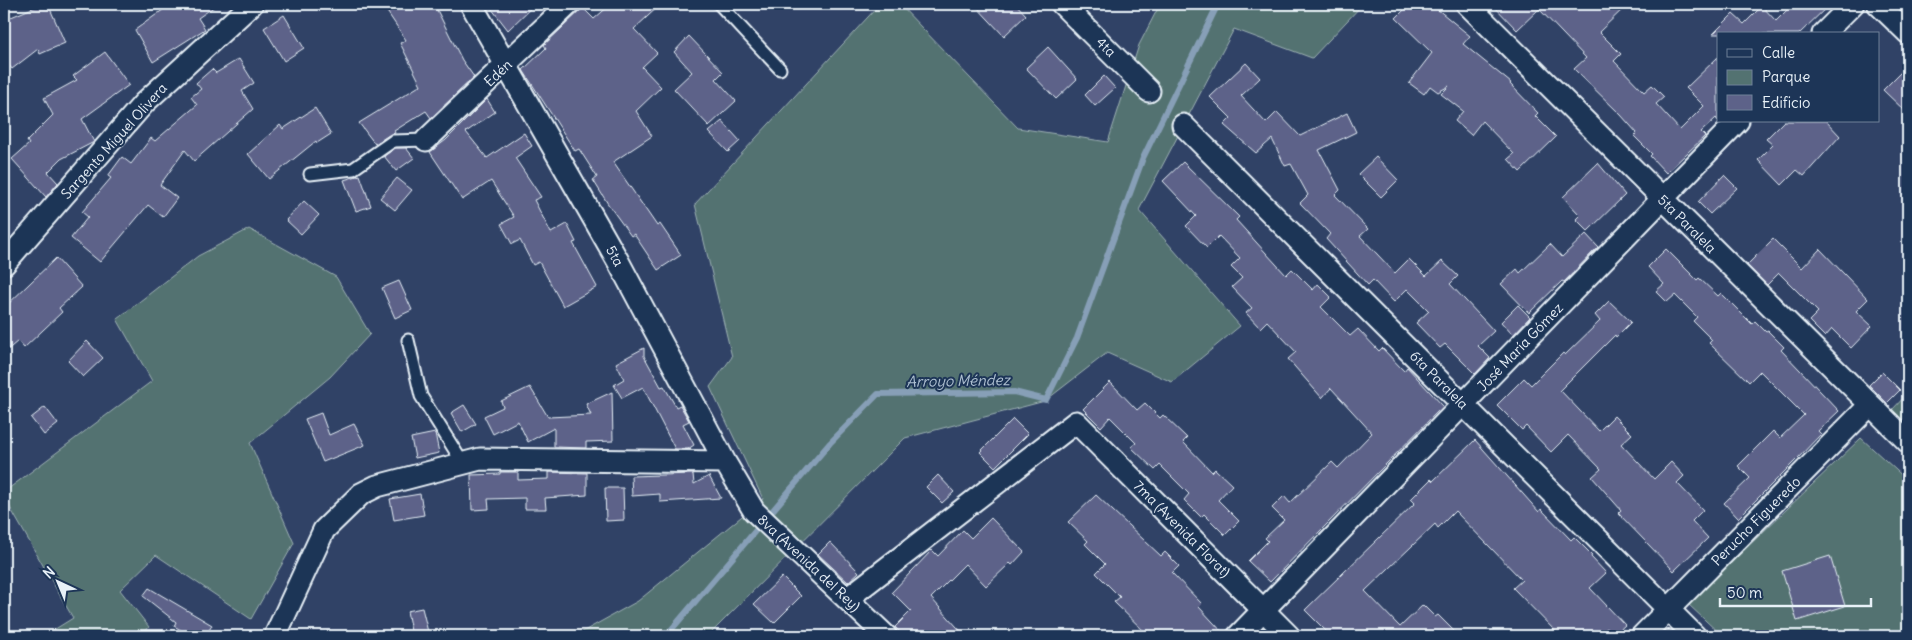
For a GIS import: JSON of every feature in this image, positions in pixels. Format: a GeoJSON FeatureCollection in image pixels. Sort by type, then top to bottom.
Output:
{"type":"FeatureCollection","features":[{"type":"Feature","properties":{"kind":"street","name":"Sargento Miguel Olivera"},"geometry":{"type":"LineString","coordinates":[[4,264],[144,103],[252,4]]}},
{"type":"Feature","properties":{"kind":"street","name":"5ta"},"geometry":{"type":"LineString","coordinates":[[471,4],[618,261],[725,462],[754,511]]}},
{"type":"Feature","properties":{"kind":"street","name":"Edén"},"geometry":{"type":"LineString","coordinates":[[426,140],[506,66],[569,4]]}},
{"type":"Feature","properties":{"kind":"street","name":"4ta"},"geometry":{"type":"LineString","coordinates":[[1062,4],[1150,91]]}},
{"type":"Feature","properties":{"kind":"street","name":"5ta Paralela"},"geometry":{"type":"LineString","coordinates":[[1467,4],[1908,442]]}},
{"type":"Feature","properties":{"kind":"street"},"geometry":{"type":"LineString","coordinates":[[1825,32],[1853,4]]}},
{"type":"Feature","properties":{"kind":"street"},"geometry":{"type":"LineString","coordinates":[[1878,4],[1908,33]]}},
{"type":"Feature","properties":{"kind":"street","name":"José María Gómez"},"geometry":{"type":"LineString","coordinates":[[1238,636],[1737,122]]}},
{"type":"Feature","properties":{"kind":"street","name":"6ta Paralela"},"geometry":{"type":"LineString","coordinates":[[1183,125],[1695,636]]}},
{"type":"Feature","properties":{"kind":"street","name":"Perucho Figueredo"},"geometry":{"type":"LineString","coordinates":[[1642,636],[1870,405]]}},
{"type":"Feature","properties":{"kind":"street","name":"7ma (Avenida Florat)"},"geometry":{"type":"LineString","coordinates":[[848,598],[1076,422],[1288,636]]}},
{"type":"Feature","properties":{"kind":"street"},"geometry":{"type":"LineString","coordinates":[[275,636],[324,530],[361,494],[377,486],[480,460],[725,462]]}},
{"type":"Feature","properties":{"kind":"street","name":"8va (Avenida del Rey)"},"geometry":{"type":"LineString","coordinates":[[754,511],[886,636]]}},
{"type":"Feature","properties":{"kind":"lane"},"geometry":{"type":"LineString","coordinates":[[719,4],[780,69]]}},
{"type":"Feature","properties":{"kind":"lane"},"geometry":{"type":"LineString","coordinates":[[310,174],[353,169],[393,141],[426,140]]}},
{"type":"Feature","properties":{"kind":"lane"},"geometry":{"type":"LineString","coordinates":[[408,340],[421,396],[464,465]]}},
{"type":"Feature","properties":{"kind":"green space"},"geometry":{"type":"Polygon","coordinates":[[[880,4],[899,4],[1018,128],[1108,142],[1139,45],[1160,4],[1363,4],[1312,58],[1234,29],[1139,210],[1240,326],[1172,382],[1107,353],[1045,401],[905,438],[710,634],[711,636],[575,636],[638,601],[763,499],[710,387],[732,357],[695,204],[880,4]]]}},
{"type":"Feature","properties":{"kind":"green space"},"geometry":{"type":"Polygon","coordinates":[[[249,229],[336,277],[370,334],[330,377],[250,443],[294,543],[251,619],[156,555],[120,590],[149,627],[142,636],[44,636],[73,618],[4,497],[4,492],[152,381],[117,319],[198,256],[249,229]]]}},
{"type":"Feature","properties":{"kind":"green space"},"geometry":{"type":"Polygon","coordinates":[[[1908,393],[1908,426],[1892,410],[1908,393]]]}},
{"type":"Feature","properties":{"kind":"green space"},"geometry":{"type":"Polygon","coordinates":[[[1861,438],[1908,481],[1908,620],[1899,636],[1722,636],[1688,604],[1861,438]]]}},
{"type":"Feature","properties":{"kind":"building"},"geometry":{"type":"Polygon","coordinates":[[[42,4],[48,4],[65,43],[40,54],[38,49],[12,69],[4,59],[4,20],[42,4]]]}},
{"type":"Feature","properties":{"kind":"building"},"geometry":{"type":"Polygon","coordinates":[[[171,4],[218,4],[198,18],[205,29],[153,62],[135,30],[171,4]]]}},
{"type":"Feature","properties":{"kind":"building"},"geometry":{"type":"Polygon","coordinates":[[[382,4],[434,4],[462,60],[474,77],[431,118],[426,111],[394,131],[395,133],[375,144],[359,123],[421,85],[400,43],[406,40],[382,4]]]}},
{"type":"Feature","properties":{"kind":"building"},"geometry":{"type":"Polygon","coordinates":[[[488,4],[535,4],[508,30],[488,4]]]}},
{"type":"Feature","properties":{"kind":"building"},"geometry":{"type":"Polygon","coordinates":[[[611,4],[661,4],[634,29],[657,53],[642,67],[661,87],[636,111],[652,136],[613,162],[657,226],[660,224],[681,255],[658,270],[634,234],[631,236],[608,204],[593,180],[597,177],[579,149],[575,151],[523,70],[546,48],[544,45],[583,8],[594,19],[611,4]]]}},
{"type":"Feature","properties":{"kind":"building"},"geometry":{"type":"Polygon","coordinates":[[[974,4],[1016,4],[1026,15],[1004,36],[974,4]]]}},
{"type":"Feature","properties":{"kind":"building"},"geometry":{"type":"Polygon","coordinates":[[[1410,4],[1431,4],[1470,36],[1463,44],[1511,83],[1538,113],[1535,116],[1556,137],[1520,172],[1508,159],[1514,154],[1482,121],[1471,135],[1455,121],[1463,111],[1441,94],[1449,86],[1438,92],[1430,86],[1424,94],[1409,83],[1432,53],[1396,18],[1410,4]]]}},
{"type":"Feature","properties":{"kind":"building"},"geometry":{"type":"Polygon","coordinates":[[[1492,4],[1628,4],[1599,32],[1621,54],[1614,61],[1644,92],[1652,85],[1664,97],[1656,104],[1680,130],[1704,106],[1686,88],[1717,58],[1717,120],[1716,118],[1701,132],[1705,136],[1666,173],[1650,156],[1652,154],[1634,136],[1637,133],[1574,69],[1586,58],[1539,9],[1517,30],[1492,4]]]}},
{"type":"Feature","properties":{"kind":"building"},"geometry":{"type":"Polygon","coordinates":[[[1793,4],[1830,4],[1801,32],[1717,32],[1717,34],[1713,34],[1733,14],[1744,24],[1762,6],[1776,21],[1793,4]]]}},
{"type":"Feature","properties":{"kind":"building"},"geometry":{"type":"Polygon","coordinates":[[[284,15],[304,48],[284,61],[264,28],[284,15]]]}},
{"type":"Feature","properties":{"kind":"building"},"geometry":{"type":"Polygon","coordinates":[[[689,36],[723,72],[716,79],[736,101],[709,126],[674,89],[692,72],[674,52],[689,36]]]}},
{"type":"Feature","properties":{"kind":"building"},"geometry":{"type":"Polygon","coordinates":[[[1048,47],[1077,79],[1056,99],[1026,68],[1048,47]]]}},
{"type":"Feature","properties":{"kind":"building"},"geometry":{"type":"Polygon","coordinates":[[[105,52],[129,85],[82,119],[94,142],[61,159],[48,172],[58,183],[46,197],[12,159],[29,144],[27,141],[53,115],[44,98],[77,80],[73,76],[105,52]]]}},
{"type":"Feature","properties":{"kind":"building"},"geometry":{"type":"Polygon","coordinates":[[[239,59],[254,83],[242,91],[253,109],[194,161],[185,150],[160,185],[177,198],[163,217],[148,205],[100,262],[71,238],[88,217],[82,212],[111,178],[108,176],[122,157],[131,164],[151,138],[155,141],[197,105],[191,97],[201,89],[196,83],[212,69],[216,73],[239,59]]]}},
{"type":"Feature","properties":{"kind":"building"},"geometry":{"type":"Polygon","coordinates":[[[1246,63],[1260,78],[1241,96],[1266,123],[1277,112],[1300,136],[1347,113],[1356,132],[1319,150],[1340,190],[1335,195],[1368,229],[1360,236],[1395,273],[1409,259],[1426,276],[1442,261],[1458,276],[1450,284],[1494,331],[1478,346],[1490,358],[1475,374],[1445,344],[1440,348],[1416,323],[1429,311],[1407,289],[1394,302],[1373,280],[1368,285],[1326,239],[1330,234],[1300,203],[1308,195],[1291,164],[1285,166],[1272,139],[1256,153],[1224,125],[1231,118],[1210,97],[1246,63]]]}},
{"type":"Feature","properties":{"kind":"building"},"geometry":{"type":"Polygon","coordinates":[[[1908,65],[1908,114],[1883,90],[1908,65]]]}},
{"type":"Feature","properties":{"kind":"building"},"geometry":{"type":"Polygon","coordinates":[[[1104,76],[1115,88],[1095,106],[1085,95],[1104,76]]]}},
{"type":"Feature","properties":{"kind":"building"},"geometry":{"type":"Polygon","coordinates":[[[487,99],[495,112],[466,132],[487,158],[524,133],[532,146],[515,158],[541,197],[534,200],[551,233],[567,224],[576,242],[573,243],[597,287],[563,306],[539,262],[533,265],[520,240],[512,244],[501,224],[514,217],[491,181],[462,200],[430,152],[446,140],[487,99]]]}},
{"type":"Feature","properties":{"kind":"building"},"geometry":{"type":"Polygon","coordinates":[[[315,108],[331,134],[317,143],[316,141],[269,179],[248,154],[280,125],[283,129],[315,108]]]}},
{"type":"Feature","properties":{"kind":"building"},"geometry":{"type":"Polygon","coordinates":[[[722,121],[740,141],[728,152],[709,132],[722,121]]]}},
{"type":"Feature","properties":{"kind":"building"},"geometry":{"type":"Polygon","coordinates":[[[1783,122],[1827,122],[1840,136],[1804,176],[1797,170],[1782,185],[1758,160],[1773,145],[1766,139],[1783,122]]]}},
{"type":"Feature","properties":{"kind":"building"},"geometry":{"type":"Polygon","coordinates":[[[395,148],[406,148],[414,158],[396,171],[384,156],[395,148]]]}},
{"type":"Feature","properties":{"kind":"building"},"geometry":{"type":"Polygon","coordinates":[[[1376,157],[1398,180],[1381,197],[1358,174],[1376,157]]]}},
{"type":"Feature","properties":{"kind":"building"},"geometry":{"type":"Polygon","coordinates":[[[1183,162],[1239,217],[1236,220],[1286,275],[1292,269],[1313,290],[1318,284],[1331,297],[1321,307],[1350,336],[1358,329],[1379,351],[1382,348],[1404,371],[1407,367],[1443,406],[1270,582],[1248,561],[1268,541],[1265,538],[1284,520],[1272,508],[1284,496],[1290,503],[1332,462],[1338,468],[1372,433],[1331,388],[1322,398],[1288,359],[1296,352],[1267,321],[1260,328],[1246,313],[1252,308],[1232,287],[1242,278],[1231,267],[1240,258],[1219,236],[1207,248],[1186,226],[1196,216],[1163,181],[1183,162]]]}},
{"type":"Feature","properties":{"kind":"building"},"geometry":{"type":"Polygon","coordinates":[[[1598,163],[1625,195],[1588,231],[1576,219],[1580,215],[1563,197],[1598,163]]]}},
{"type":"Feature","properties":{"kind":"building"},"geometry":{"type":"Polygon","coordinates":[[[360,175],[371,206],[356,211],[344,180],[360,175]]]}},
{"type":"Feature","properties":{"kind":"building"},"geometry":{"type":"Polygon","coordinates":[[[1724,175],[1737,188],[1710,214],[1698,202],[1724,175]]]}},
{"type":"Feature","properties":{"kind":"building"},"geometry":{"type":"Polygon","coordinates":[[[397,178],[412,190],[395,210],[380,198],[397,178]]]}},
{"type":"Feature","properties":{"kind":"building"},"geometry":{"type":"Polygon","coordinates":[[[304,201],[319,215],[301,234],[286,220],[304,201]]]}},
{"type":"Feature","properties":{"kind":"building"},"geometry":{"type":"Polygon","coordinates":[[[1586,234],[1598,247],[1564,282],[1562,281],[1529,313],[1501,284],[1517,269],[1520,273],[1550,244],[1562,257],[1586,234]]]}},
{"type":"Feature","properties":{"kind":"building"},"geometry":{"type":"Polygon","coordinates":[[[1773,239],[1802,268],[1820,249],[1868,299],[1856,311],[1872,326],[1851,348],[1832,329],[1825,337],[1809,321],[1818,312],[1779,273],[1767,285],[1747,265],[1773,239]]]}},
{"type":"Feature","properties":{"kind":"building"},"geometry":{"type":"Polygon","coordinates":[[[1666,249],[1697,280],[1699,278],[1718,296],[1721,293],[1752,324],[1755,321],[1766,332],[1768,331],[1784,347],[1781,350],[1839,411],[1818,431],[1821,434],[1738,518],[1724,503],[1750,478],[1738,466],[1773,431],[1780,438],[1804,415],[1760,371],[1749,382],[1709,343],[1712,340],[1693,321],[1697,317],[1675,295],[1667,302],[1656,291],[1664,284],[1648,267],[1666,249]]]}},
{"type":"Feature","properties":{"kind":"building"},"geometry":{"type":"Polygon","coordinates":[[[56,258],[82,287],[59,308],[62,312],[24,348],[18,341],[4,353],[4,308],[56,258]]]}},
{"type":"Feature","properties":{"kind":"building"},"geometry":{"type":"Polygon","coordinates":[[[399,281],[412,310],[395,318],[382,288],[399,281]]]}},
{"type":"Feature","properties":{"kind":"building"},"geometry":{"type":"Polygon","coordinates":[[[1609,301],[1631,322],[1616,337],[1615,335],[1560,390],[1599,431],[1614,416],[1632,434],[1621,444],[1654,479],[1671,462],[1684,476],[1677,483],[1703,510],[1692,521],[1708,538],[1674,571],[1618,513],[1621,510],[1592,477],[1601,469],[1568,435],[1551,452],[1526,426],[1522,430],[1497,405],[1524,378],[1531,385],[1563,353],[1565,355],[1600,321],[1595,315],[1609,301]]]}},
{"type":"Feature","properties":{"kind":"building"},"geometry":{"type":"Polygon","coordinates":[[[1518,305],[1530,317],[1513,335],[1501,322],[1518,305]]]}},
{"type":"Feature","properties":{"kind":"building"},"geometry":{"type":"Polygon","coordinates":[[[87,341],[103,358],[83,377],[68,361],[87,341]]]}},
{"type":"Feature","properties":{"kind":"building"},"geometry":{"type":"Polygon","coordinates":[[[644,348],[644,356],[661,387],[664,386],[676,407],[680,405],[689,421],[683,424],[694,445],[688,449],[675,449],[643,387],[622,398],[614,385],[624,379],[616,363],[644,348]]]}},
{"type":"Feature","properties":{"kind":"building"},"geometry":{"type":"Polygon","coordinates":[[[1882,372],[1900,390],[1887,403],[1869,385],[1882,372]]]}},
{"type":"Feature","properties":{"kind":"building"},"geometry":{"type":"Polygon","coordinates":[[[1110,382],[1137,410],[1145,403],[1160,418],[1163,415],[1187,438],[1183,442],[1212,472],[1215,469],[1232,485],[1218,500],[1239,521],[1225,535],[1204,514],[1201,517],[1184,500],[1189,494],[1160,465],[1155,470],[1131,447],[1136,443],[1110,417],[1101,427],[1083,409],[1110,382]]]}},
{"type":"Feature","properties":{"kind":"building"},"geometry":{"type":"Polygon","coordinates":[[[530,387],[548,417],[591,415],[586,404],[612,392],[613,441],[586,442],[586,448],[554,447],[554,428],[528,442],[518,421],[493,434],[484,416],[503,407],[501,401],[530,387]]]}},
{"type":"Feature","properties":{"kind":"building"},"geometry":{"type":"Polygon","coordinates":[[[464,405],[476,424],[462,432],[451,413],[464,405]]]}},
{"type":"Feature","properties":{"kind":"building"},"geometry":{"type":"Polygon","coordinates":[[[45,407],[58,424],[44,435],[31,418],[45,407]]]}},
{"type":"Feature","properties":{"kind":"building"},"geometry":{"type":"Polygon","coordinates":[[[321,413],[329,435],[354,424],[365,445],[323,462],[305,419],[321,413]]]}},
{"type":"Feature","properties":{"kind":"building"},"geometry":{"type":"Polygon","coordinates":[[[1013,419],[1028,434],[995,467],[980,452],[1013,419]]]}},
{"type":"Feature","properties":{"kind":"building"},"geometry":{"type":"Polygon","coordinates":[[[435,433],[439,453],[415,458],[411,438],[435,433]]]}},
{"type":"Feature","properties":{"kind":"building"},"geometry":{"type":"Polygon","coordinates":[[[1475,440],[1539,512],[1541,509],[1571,540],[1574,537],[1592,555],[1591,557],[1606,573],[1590,588],[1625,625],[1614,635],[1607,628],[1598,636],[1560,636],[1513,588],[1522,580],[1455,511],[1438,528],[1435,524],[1365,591],[1400,627],[1423,605],[1435,617],[1438,615],[1459,636],[1331,636],[1305,610],[1415,503],[1411,499],[1431,479],[1433,481],[1475,440]]]}},
{"type":"Feature","properties":{"kind":"building"},"geometry":{"type":"Polygon","coordinates":[[[500,472],[518,472],[518,480],[549,479],[549,472],[587,473],[587,495],[545,498],[546,509],[525,509],[525,498],[488,499],[489,509],[472,510],[471,475],[500,474],[500,472]]]}},
{"type":"Feature","properties":{"kind":"building"},"geometry":{"type":"Polygon","coordinates":[[[693,474],[694,484],[709,476],[721,498],[660,502],[660,494],[632,496],[631,476],[693,474]]]}},
{"type":"Feature","properties":{"kind":"building"},"geometry":{"type":"Polygon","coordinates":[[[938,475],[954,492],[942,503],[926,487],[938,475]]]}},
{"type":"Feature","properties":{"kind":"building"},"geometry":{"type":"Polygon","coordinates":[[[605,488],[623,488],[624,520],[606,521],[605,488]]]}},
{"type":"Feature","properties":{"kind":"building"},"geometry":{"type":"Polygon","coordinates":[[[420,494],[424,515],[394,520],[390,499],[420,494]]]}},
{"type":"Feature","properties":{"kind":"building"},"geometry":{"type":"Polygon","coordinates":[[[1096,495],[1161,556],[1165,552],[1179,566],[1172,573],[1202,604],[1199,607],[1226,636],[1149,636],[1114,602],[1120,597],[1096,573],[1105,564],[1085,544],[1088,541],[1068,522],[1096,495]]]}},
{"type":"Feature","properties":{"kind":"building"},"geometry":{"type":"Polygon","coordinates":[[[991,518],[1024,552],[1012,565],[1010,563],[986,586],[965,564],[931,598],[965,636],[904,636],[895,627],[911,611],[892,592],[932,550],[938,556],[963,530],[971,538],[991,518]]]}},
{"type":"Feature","properties":{"kind":"building"},"geometry":{"type":"Polygon","coordinates":[[[830,542],[859,572],[848,582],[818,554],[830,542]]]}},
{"type":"Feature","properties":{"kind":"building"},"geometry":{"type":"Polygon","coordinates":[[[1830,556],[1845,606],[1797,621],[1782,571],[1830,556]]]}},
{"type":"Feature","properties":{"kind":"building"},"geometry":{"type":"Polygon","coordinates":[[[782,577],[801,596],[774,623],[754,604],[782,577]]]}},
{"type":"Feature","properties":{"kind":"building"},"geometry":{"type":"Polygon","coordinates":[[[149,588],[212,625],[206,636],[191,636],[174,626],[176,622],[143,596],[149,588]]]}},
{"type":"Feature","properties":{"kind":"building"},"geometry":{"type":"Polygon","coordinates":[[[422,608],[429,636],[412,636],[407,611],[422,608]]]}},
{"type":"Feature","properties":{"kind":"waterway","name":"Arroyo Méndez"},"geometry":{"type":"LineString","coordinates":[[666,636],[830,443],[878,394],[1014,392],[1046,400],[1077,338],[1143,158],[1218,4]]}}]}
